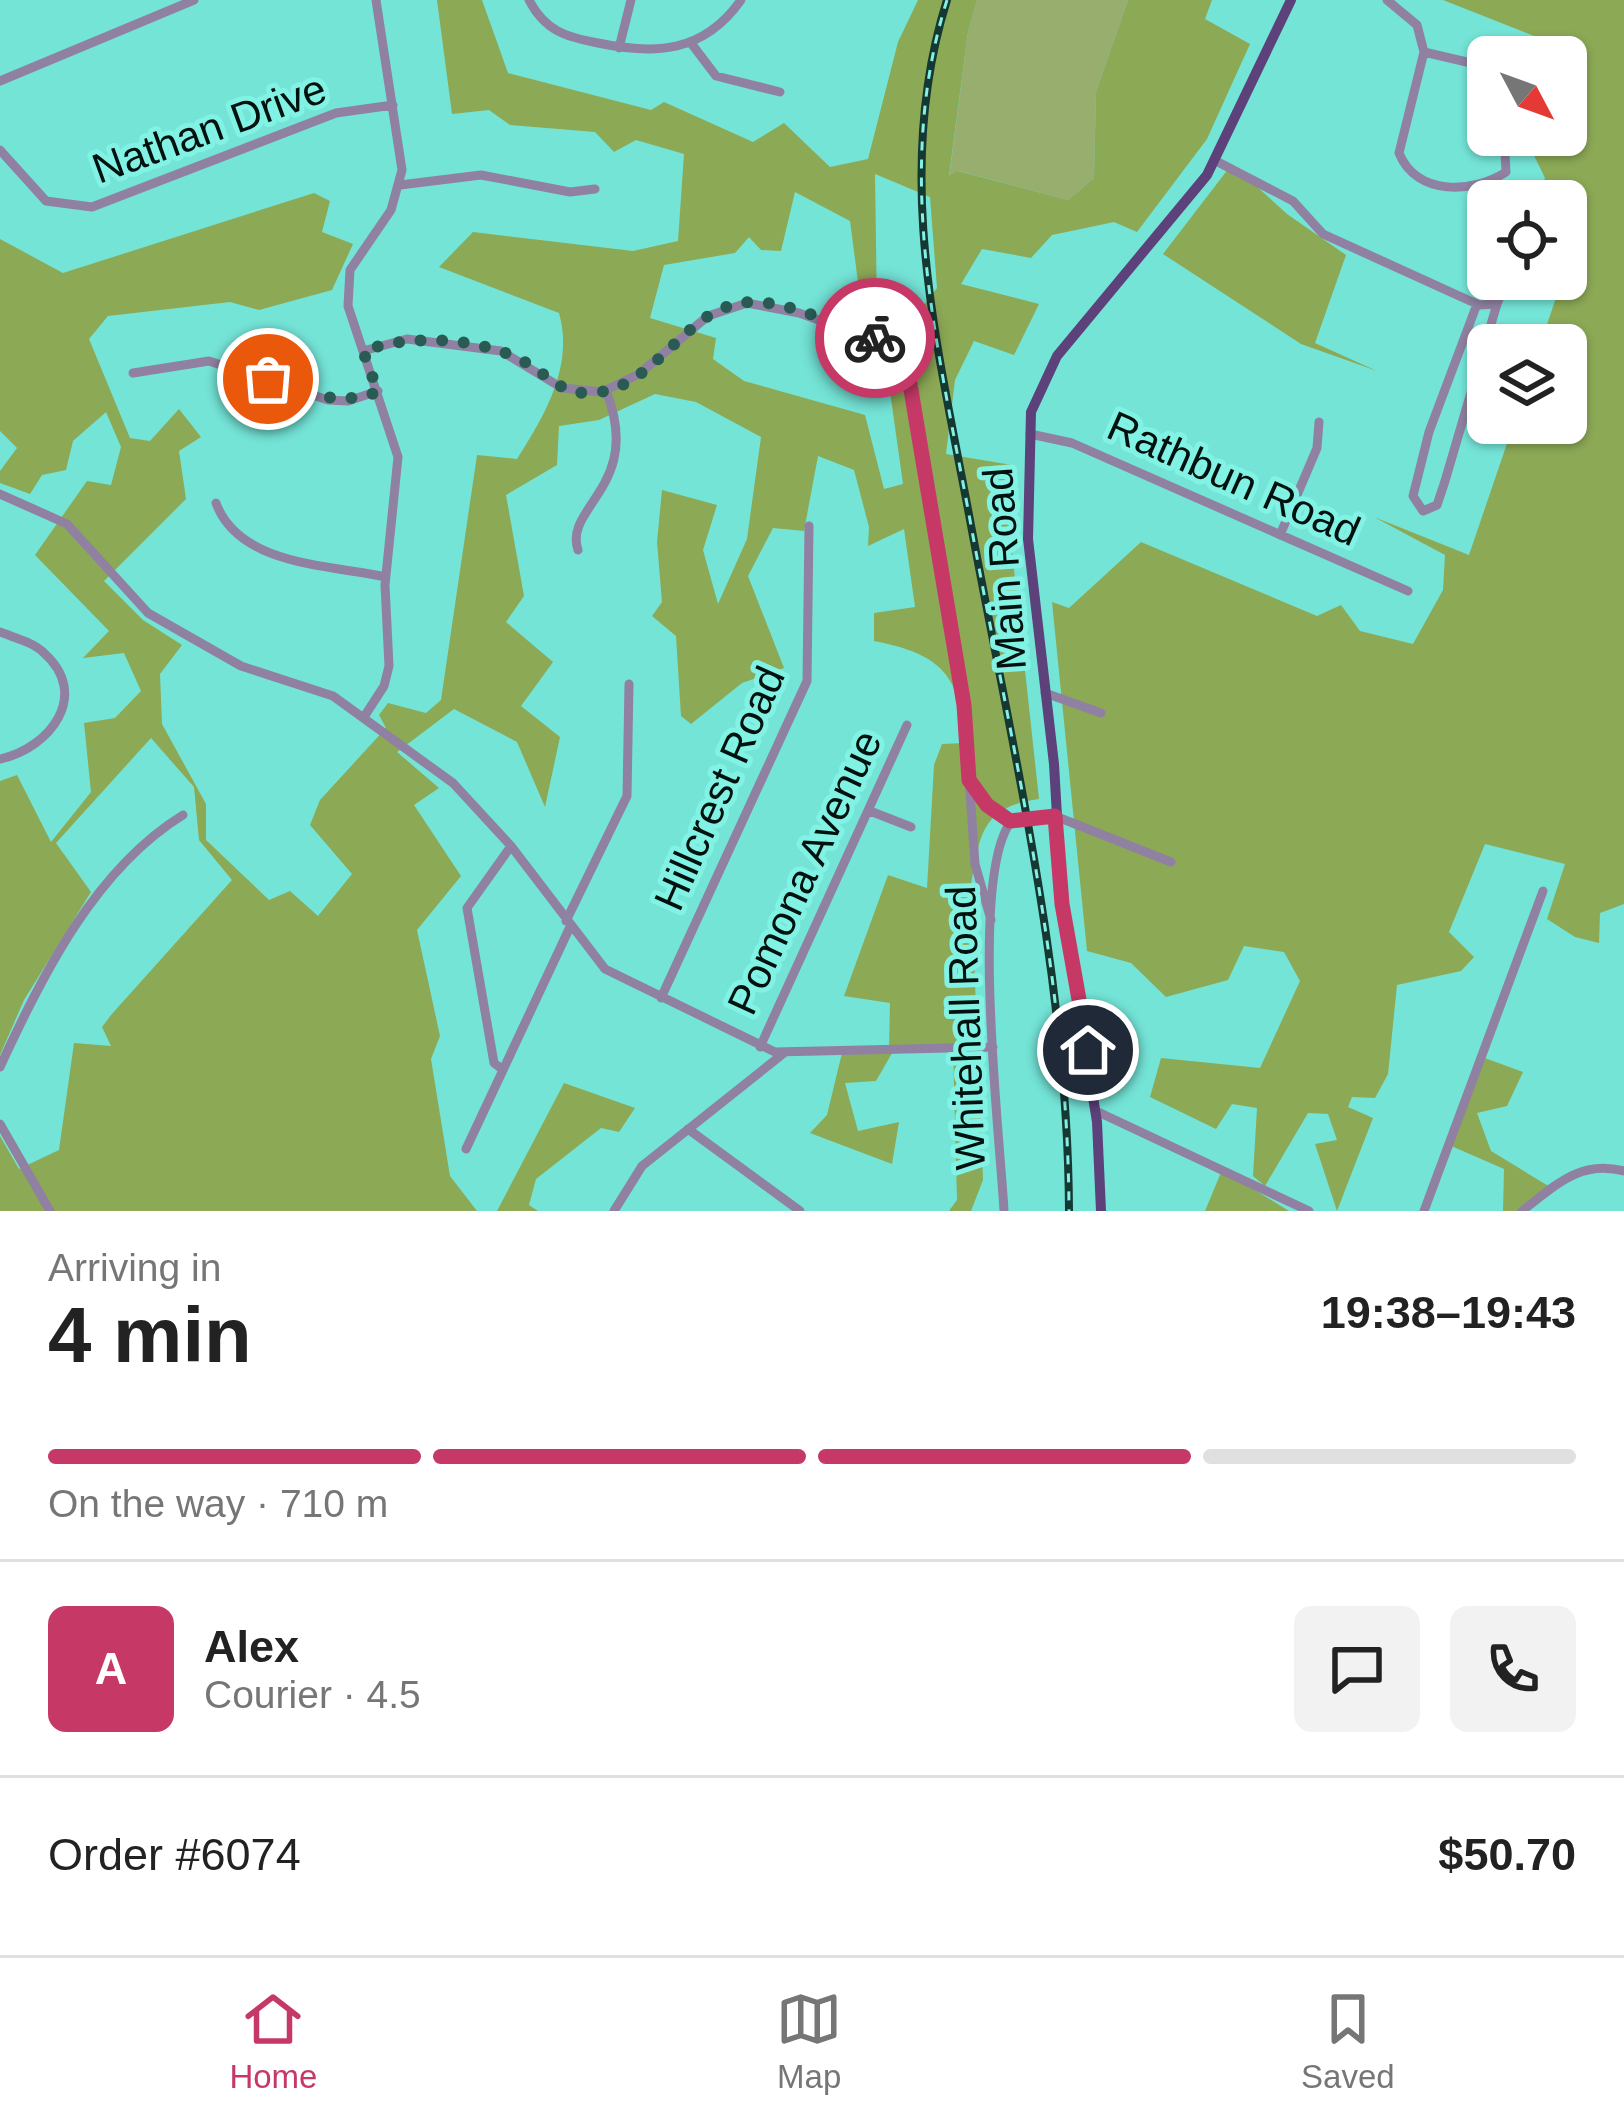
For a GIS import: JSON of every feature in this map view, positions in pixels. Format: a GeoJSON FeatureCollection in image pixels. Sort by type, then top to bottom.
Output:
{"type":"FeatureCollection","features":[{"type":"Feature","properties":{"kind":"main road","name":"Main Road"},"geometry":{"type":"LineString","coordinates":[[1101,1211],[1096,1111],[1062,904],[1046,693],[1028,539],[1030,434],[1042,378],[1216,161],[1291,0]]}},
{"type":"Feature","properties":{"kind":"street"},"geometry":{"type":"LineString","coordinates":[[0,81],[194,0]]}},
{"type":"Feature","properties":{"kind":"street"},"geometry":{"type":"LineString","coordinates":[[364,717],[389,666],[386,577],[398,457],[348,306],[348,280],[355,261],[391,209],[400,185],[402,160],[376,0]]}},
{"type":"Feature","properties":{"kind":"street"},"geometry":{"type":"LineString","coordinates":[[530,0],[553,31],[619,48],[657,52],[691,43],[720,23],[741,0]]}},
{"type":"Feature","properties":{"kind":"street"},"geometry":{"type":"LineString","coordinates":[[619,48],[632,0]]}},
{"type":"Feature","properties":{"kind":"street"},"geometry":{"type":"LineString","coordinates":[[1388,0],[1417,25],[1424,52],[1399,143],[1406,166],[1455,190],[1475,188],[1506,172],[1505,156]]}},
{"type":"Feature","properties":{"kind":"street"},"geometry":{"type":"LineString","coordinates":[[691,43],[716,76],[780,92]]}},
{"type":"Feature","properties":{"kind":"street"},"geometry":{"type":"LineString","coordinates":[[1424,52],[1467,62]]}},
{"type":"Feature","properties":{"kind":"street","name":"Nathan Drive"},"geometry":{"type":"LineString","coordinates":[[0,150],[46,201],[92,207],[336,113],[393,105]]}},
{"type":"Feature","properties":{"kind":"street"},"geometry":{"type":"LineString","coordinates":[[1216,161],[1293,201],[1323,233],[1477,304],[1498,304]]}},
{"type":"Feature","properties":{"kind":"street"},"geometry":{"type":"LineString","coordinates":[[400,185],[481,176],[570,192],[595,189]]}},
{"type":"Feature","properties":{"kind":"street"},"geometry":{"type":"LineString","coordinates":[[1477,304],[1425,445],[1413,496],[1424,511],[1433,509],[1441,493],[1499,300]]}},
{"type":"Feature","properties":{"kind":"street"},"geometry":{"type":"LineString","coordinates":[[363,351],[407,340],[478,347],[510,355],[571,392],[606,392],[639,374],[708,316],[737,304],[768,304],[895,347],[910,384],[964,705],[975,864],[991,920]]}},
{"type":"Feature","properties":{"kind":"street"},"geometry":{"type":"LineString","coordinates":[[133,373],[209,361],[328,400],[348,401],[378,392]]}},
{"type":"Feature","properties":{"kind":"street"},"geometry":{"type":"LineString","coordinates":[[578,550],[576,527],[606,485],[617,457],[618,426],[606,392]]}},
{"type":"Feature","properties":{"kind":"street"},"geometry":{"type":"LineString","coordinates":[[1280,535],[1317,448],[1319,422]]}},
{"type":"Feature","properties":{"kind":"street","name":"Rathbun Road"},"geometry":{"type":"LineString","coordinates":[[1030,434],[1072,443],[1408,591]]}},
{"type":"Feature","properties":{"kind":"street"},"geometry":{"type":"LineString","coordinates":[[0,494],[67,524],[148,613],[241,666],[321,690],[469,797],[605,969],[760,1046],[784,1053],[993,1047]]}},
{"type":"Feature","properties":{"kind":"street"},"geometry":{"type":"LineString","coordinates":[[216,502],[233,530],[283,558],[386,577]]}},
{"type":"Feature","properties":{"kind":"street","name":"Hillcrest Road"},"geometry":{"type":"LineString","coordinates":[[662,998],[807,681],[808,526]]}},
{"type":"Feature","properties":{"kind":"street"},"geometry":{"type":"LineString","coordinates":[[0,632],[40,648],[64,683],[64,711],[49,736],[17,755],[0,759]]}},
{"type":"Feature","properties":{"kind":"street"},"geometry":{"type":"LineString","coordinates":[[466,1149],[627,796],[629,683]]}},
{"type":"Feature","properties":{"kind":"street"},"geometry":{"type":"LineString","coordinates":[[1046,693],[1101,713]]}},
{"type":"Feature","properties":{"kind":"street","name":"Pomona Avenue"},"geometry":{"type":"LineString","coordinates":[[760,1046],[908,725]]}},
{"type":"Feature","properties":{"kind":"street"},"geometry":{"type":"LineString","coordinates":[[969,780],[987,805],[1010,821],[1055,816],[1171,862]]}},
{"type":"Feature","properties":{"kind":"street"},"geometry":{"type":"LineString","coordinates":[[870,811],[911,827]]}},
{"type":"Feature","properties":{"kind":"street"},"geometry":{"type":"LineString","coordinates":[[0,1067],[92,903],[141,845],[183,814]]}},
{"type":"Feature","properties":{"kind":"street","name":"Whitehall Road"},"geometry":{"type":"LineString","coordinates":[[1004,1211],[993,1047],[991,920],[996,847],[1010,821]]}},
{"type":"Feature","properties":{"kind":"street"},"geometry":{"type":"LineString","coordinates":[[502,1069],[494,1063],[467,908],[511,846]]}},
{"type":"Feature","properties":{"kind":"street"},"geometry":{"type":"LineString","coordinates":[[1424,1211],[1543,891]]}},
{"type":"Feature","properties":{"kind":"street"},"geometry":{"type":"LineString","coordinates":[[614,1211],[633,1174],[784,1053]]}},
{"type":"Feature","properties":{"kind":"street"},"geometry":{"type":"LineString","coordinates":[[1096,1111],[1309,1211]]}},
{"type":"Feature","properties":{"kind":"street"},"geometry":{"type":"LineString","coordinates":[[0,1124],[50,1211]]}},
{"type":"Feature","properties":{"kind":"street"},"geometry":{"type":"LineString","coordinates":[[688,1129],[800,1211]]}},
{"type":"Feature","properties":{"kind":"street"},"geometry":{"type":"LineString","coordinates":[[1522,1211],[1578,1170],[1596,1166],[1624,1171]]}},
{"type":"Feature","properties":{"kind":"green space"},"geometry":{"type":"Polygon","coordinates":[[[437,0],[482,0],[508,73],[651,110],[664,102],[753,142],[784,123],[830,167],[868,159],[898,42],[918,0],[977,0],[968,32],[949,176],[958,171],[1068,200],[1094,178],[1096,92],[1128,0],[1212,0],[1205,19],[1250,44],[1207,139],[1137,232],[1114,222],[1052,235],[1031,258],[982,249],[961,284],[1039,304],[1014,355],[974,341],[955,380],[946,454],[1012,465],[1012,551],[1039,799],[1006,808],[987,825],[971,885],[983,1180],[971,1211],[949,1211],[957,1200],[953,1046],[895,1048],[876,1081],[845,1083],[858,1131],[899,1122],[892,1164],[810,1133],[827,1115],[842,1053],[889,1048],[890,1003],[844,996],[888,875],[927,888],[934,765],[942,744],[965,743],[959,700],[943,671],[916,653],[874,641],[874,613],[915,607],[904,529],[868,546],[869,527],[854,470],[818,456],[804,531],[773,528],[748,576],[784,668],[742,683],[691,724],[681,716],[676,636],[652,616],[662,602],[657,542],[662,490],[717,505],[703,550],[718,604],[747,539],[761,437],[696,402],[655,394],[599,420],[559,426],[557,465],[506,495],[524,596],[506,622],[553,662],[521,706],[560,737],[545,807],[517,742],[454,709],[397,752],[439,788],[414,805],[461,876],[417,930],[440,1036],[431,1059],[450,1176],[477,1211],[0,1211],[0,1136],[19,1169],[59,1150],[74,1043],[111,1046],[102,1027],[232,880],[199,840],[194,787],[151,738],[56,843],[91,892],[24,1000],[0,1055],[0,781],[17,775],[51,842],[91,792],[84,723],[115,718],[141,691],[124,653],[83,658],[109,631],[35,555],[87,481],[111,485],[121,447],[106,412],[73,441],[66,470],[42,475],[30,494],[0,483],[0,471],[17,448],[0,431],[0,239],[63,273],[314,193],[330,201],[322,232],[353,244],[332,290],[259,310],[230,302],[108,316],[89,339],[130,438],[150,441],[179,409],[201,437],[179,451],[186,499],[104,581],[143,620],[182,645],[160,674],[162,724],[206,804],[206,840],[269,900],[290,891],[318,916],[352,874],[310,825],[320,800],[386,728],[379,715],[388,703],[426,713],[441,700],[477,455],[517,459],[547,407],[560,371],[563,333],[559,313],[439,267],[473,232],[633,251],[678,241],[684,154],[636,140],[614,152],[595,132],[510,125],[489,110],[452,114],[437,0]],[[875,174],[877,311],[863,320],[850,221],[795,192],[781,251],[761,250],[749,237],[735,253],[664,265],[650,318],[716,338],[713,359],[744,381],[865,415],[884,489],[903,484],[885,356],[937,288],[930,197],[875,174]]]}},
{"type":"Feature","properties":{"kind":"green space"},"geometry":{"type":"Polygon","coordinates":[[[977,0],[1128,0],[1096,92],[1094,178],[1068,200],[959,171],[949,178],[968,32],[977,0]]]}},
{"type":"Feature","properties":{"kind":"green space"},"geometry":{"type":"Polygon","coordinates":[[[1443,0],[1624,0],[1624,904],[1600,913],[1599,943],[1575,937],[1547,919],[1565,864],[1485,844],[1449,932],[1474,957],[1461,971],[1397,985],[1388,1074],[1375,1098],[1352,1097],[1348,1107],[1373,1118],[1337,1211],[1315,1144],[1337,1140],[1328,1114],[1308,1113],[1265,1186],[1253,1176],[1257,1108],[1232,1104],[1216,1129],[1150,1097],[1161,1058],[1260,1068],[1300,981],[1284,952],[1244,946],[1228,980],[1166,997],[1131,963],[1087,951],[1052,602],[1069,608],[1141,542],[1317,616],[1341,605],[1360,631],[1413,644],[1443,590],[1445,555],[1374,517],[1469,555],[1507,444],[1587,444],[1587,324],[1547,324],[1555,300],[1587,300],[1587,180],[1544,180],[1534,156],[1587,156],[1587,36],[1534,36],[1443,0]]]}},
{"type":"Feature","properties":{"kind":"green space"},"geometry":{"type":"Polygon","coordinates":[[[1232,164],[1287,214],[1346,255],[1315,343],[1377,371],[1301,344],[1163,254],[1232,164]]]}},
{"type":"Feature","properties":{"kind":"green space"},"geometry":{"type":"Polygon","coordinates":[[[1482,1057],[1523,1072],[1507,1106],[1477,1113],[1491,1151],[1550,1187],[1520,1211],[1503,1211],[1504,1169],[1449,1145],[1482,1057]]]}},
{"type":"Feature","properties":{"kind":"green space"},"geometry":{"type":"Polygon","coordinates":[[[564,1083],[635,1108],[619,1132],[601,1128],[536,1179],[529,1205],[538,1211],[497,1211],[564,1083]]]}},
{"type":"Feature","properties":{"kind":"green space"},"geometry":{"type":"Polygon","coordinates":[[[1222,1170],[1289,1211],[1205,1211],[1222,1170]]]}},
{"type":"Feature","properties":{"kind":"railway"},"geometry":{"type":"LineString","coordinates":[[947,0],[931,65],[923,130],[926,260],[945,390],[1020,777],[1048,950],[1059,1037],[1069,1211]]}},
{"type":"Feature","properties":{"kind":"way so far"},"geometry":{"type":"LineString","coordinates":[[268,379],[328,400],[358,399],[378,392],[363,351],[387,342],[417,340],[501,351],[571,392],[602,392],[639,374],[708,316],[747,302],[768,304],[875,338]]}},
{"type":"Feature","properties":{"kind":"route"},"geometry":{"type":"LineString","coordinates":[[875,338],[898,351],[910,384],[948,631],[967,722],[969,780],[987,805],[1010,821],[1055,816],[1062,904],[1088,1050]]}}]}
